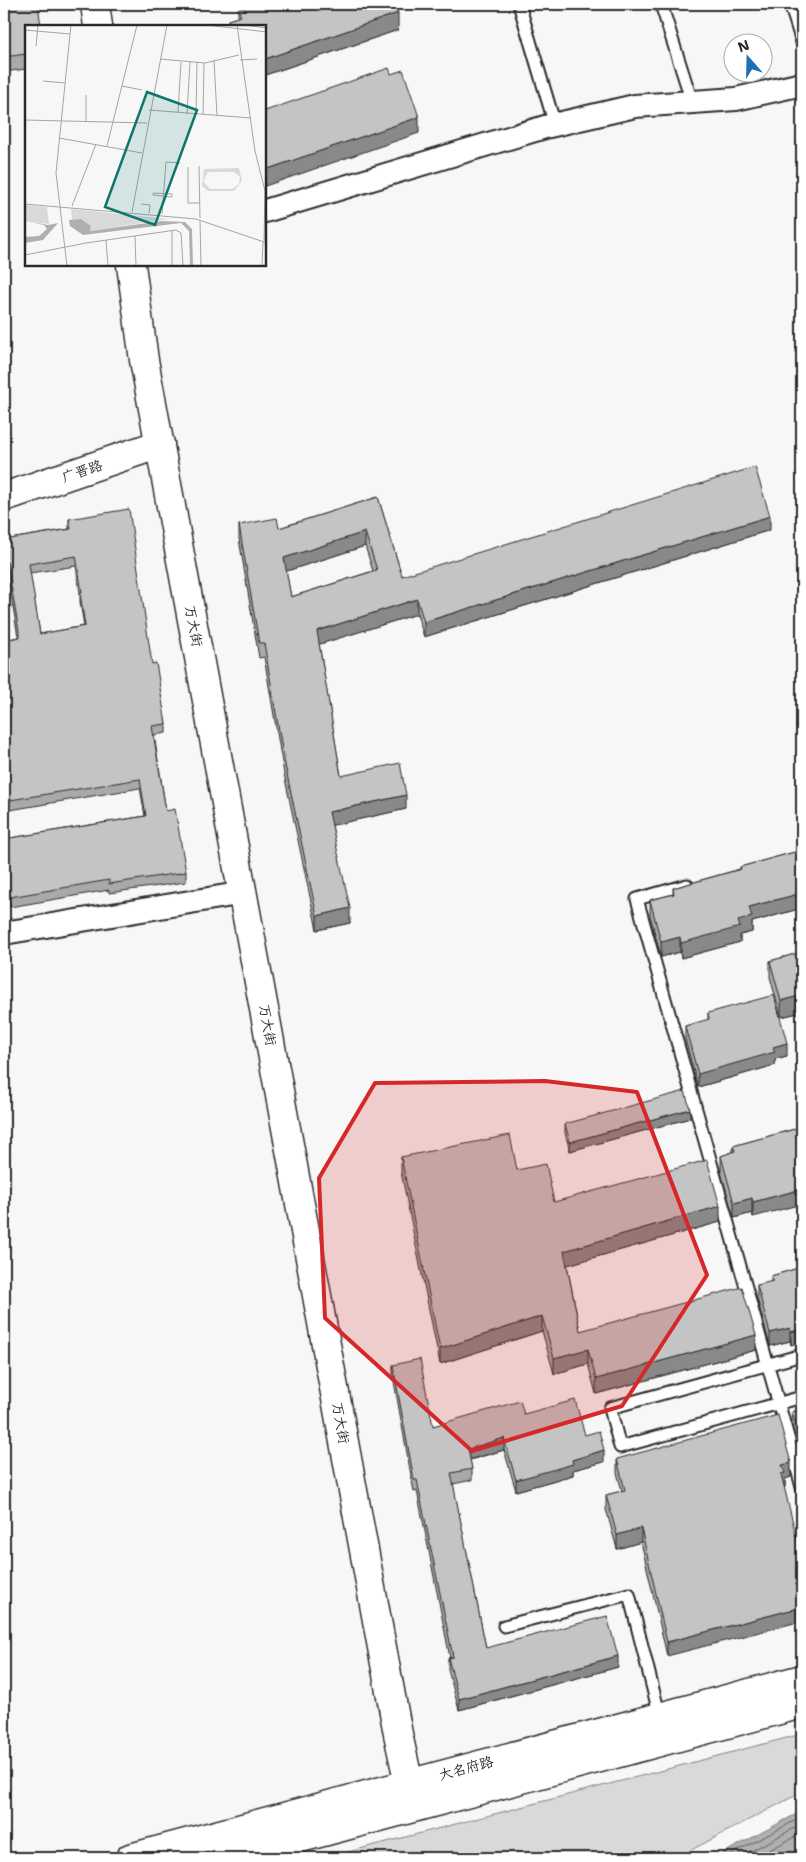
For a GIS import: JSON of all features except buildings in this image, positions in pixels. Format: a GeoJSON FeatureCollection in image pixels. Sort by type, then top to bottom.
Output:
{"type":"FeatureCollection","features":[{"type":"Feature","properties":{"kind":"street"},"geometry":{"type":"LineString","coordinates":[[95,4],[98,25]]}},
{"type":"Feature","properties":{"kind":"street"},"geometry":{"type":"LineString","coordinates":[[266,211],[555,125],[635,106],[736,99],[802,84]]}},
{"type":"Feature","properties":{"kind":"street","name":"万大街"},"geometry":{"type":"LineString","coordinates":[[131,266],[144,360],[398,1734],[409,1784]]}},
{"type":"Feature","properties":{"kind":"street","name":"广晋路"},"geometry":{"type":"LineString","coordinates":[[4,497],[160,444]]}},
{"type":"Feature","properties":{"kind":"street"},"geometry":{"type":"LineString","coordinates":[[4,933],[244,893]]}},
{"type":"Feature","properties":{"kind":"street","name":"大名府路"},"geometry":{"type":"LineString","coordinates":[[130,1858],[802,1679]]}},
{"type":"Feature","properties":{"kind":"street","name":"大名府路"},"geometry":{"type":"LineString","coordinates":[[226,1858],[802,1704]]}},
{"type":"Feature","properties":{"kind":"lane"},"geometry":{"type":"LineString","coordinates":[[519,4],[555,125]]}},
{"type":"Feature","properties":{"kind":"lane"},"geometry":{"type":"LineString","coordinates":[[661,4],[692,102]]}},
{"type":"Feature","properties":{"kind":"lane"},"geometry":{"type":"LineString","coordinates":[[790,4],[802,42]]}},
{"type":"Feature","properties":{"kind":"lane"},"geometry":{"type":"LineString","coordinates":[[701,881],[637,899],[802,1486]]}},
{"type":"Feature","properties":{"kind":"lane"},"geometry":{"type":"LineString","coordinates":[[802,1355],[610,1408],[620,1447],[802,1397]]}},
{"type":"Feature","properties":{"kind":"lane"},"geometry":{"type":"LineString","coordinates":[[504,1626],[629,1594],[660,1717]]}},
{"type":"Feature","properties":{"kind":"highlighted area"},"geometry":{"type":"Polygon","coordinates":[[[545,1081],[637,1092],[707,1275],[622,1406],[472,1451],[325,1318],[319,1178],[375,1083],[545,1081]]]}},
{"type":"Feature","properties":{"kind":"shaded area"},"geometry":{"type":"Polygon","coordinates":[[[802,1734],[802,1792],[676,1858],[325,1858],[802,1734]]]}},
{"type":"Feature","properties":{"kind":"water"},"geometry":{"type":"Polygon","coordinates":[[[802,1811],[802,1858],[714,1858],[802,1811]]]}}]}
